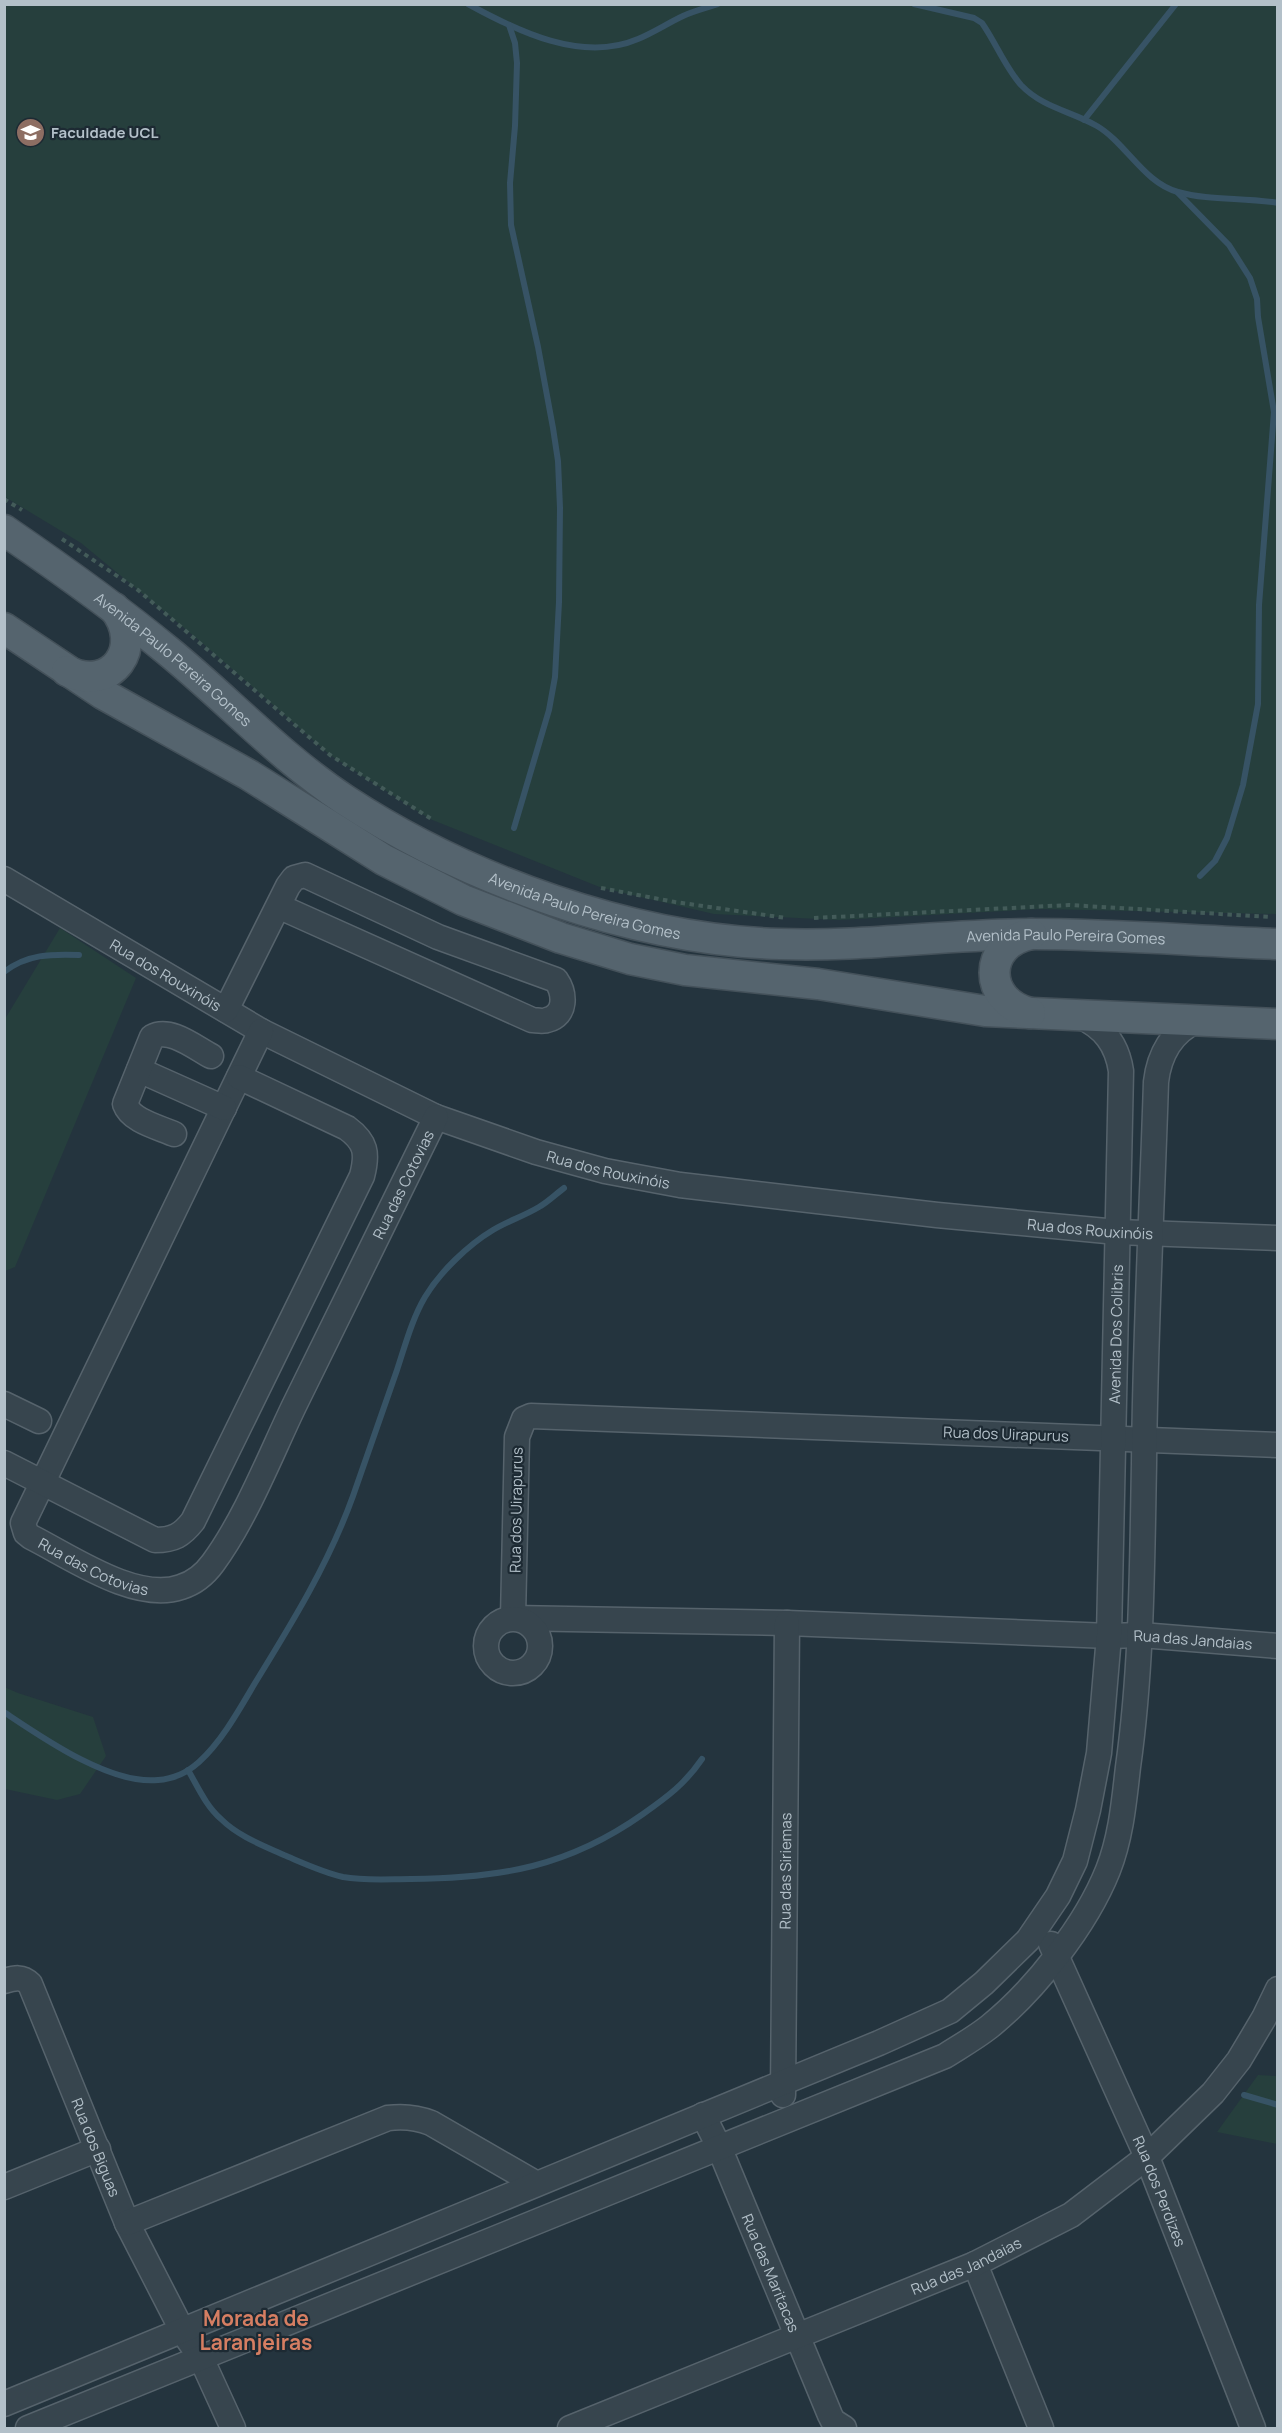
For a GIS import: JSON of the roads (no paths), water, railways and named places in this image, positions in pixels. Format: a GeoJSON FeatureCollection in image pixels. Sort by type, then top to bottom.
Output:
{"type":"FeatureCollection","features":[{"type":"Feature","properties":{"kind":"main road","name":"Avenida Paulo Pereira Gomes"},"geometry":{"type":"LineString","coordinates":[[14,521],[76,579],[171,652],[271,744],[345,800],[471,868],[558,900],[651,928],[738,942],[832,944],[1034,934],[1278,944]]}},
{"type":"Feature","properties":{"kind":"main road"},"geometry":{"type":"LineString","coordinates":[[65,669],[74,674],[93,676],[110,670],[117,664],[128,639],[122,618],[114,608]]}},
{"type":"Feature","properties":{"kind":"main road"},"geometry":{"type":"LineString","coordinates":[[4,628],[102,694],[249,775],[400,868],[464,900],[561,938],[630,959],[685,970],[790,980],[985,1011],[1278,1024]]}},
{"type":"Feature","properties":{"kind":"main road"},"geometry":{"type":"LineString","coordinates":[[1032,1014],[1016,1009],[1006,1001],[996,986],[994,974],[996,961],[1002,950],[1017,939],[1034,934]]}},
{"type":"Feature","properties":{"kind":"street"},"geometry":{"type":"LineString","coordinates":[[4,651],[36,650]]}},
{"type":"Feature","properties":{"kind":"street"},"geometry":{"type":"LineString","coordinates":[[226,1010],[278,906],[294,878],[305,875],[318,879],[438,937],[556,980],[562,989],[564,998],[560,1011],[548,1020],[532,1020],[278,906]]}},
{"type":"Feature","properties":{"kind":"street","name":"Rua dos Rouxinóis"},"geometry":{"type":"LineString","coordinates":[[4,879],[261,1031],[436,1117],[536,1152],[605,1171],[680,1185],[938,1215],[1117,1232],[1278,1238]]}},
{"type":"Feature","properties":{"kind":"street","name":"Avenida Dos Colibris"},"geometry":{"type":"LineString","coordinates":[[4,2404],[183,2332],[535,2183],[783,2083],[950,2011],[984,1983],[1028,1940],[1058,1896],[1075,1861],[1099,1753],[1109,1636],[1120,1064],[1113,1043],[1103,1031],[1079,1016]]}},
{"type":"Feature","properties":{"kind":"street"},"geometry":{"type":"LineString","coordinates":[[28,2428],[945,2056],[988,2028],[1057,1958],[1108,1870],[1120,1828],[1134,1726],[1141,1635],[1144,1441],[1158,1068],[1171,1041],[1180,1030],[1197,1021]]}},
{"type":"Feature","properties":{"kind":"street","name":"Rua das Cotovias"},"geometry":{"type":"LineString","coordinates":[[261,1031],[23,1523],[26,1533],[125,1585],[146,1591],[168,1591],[199,1578],[212,1564],[250,1497],[436,1117]]}},
{"type":"Feature","properties":{"kind":"street"},"geometry":{"type":"LineString","coordinates":[[174,1134],[128,1112],[125,1104],[152,1037],[159,1033],[169,1034],[211,1056]]}},
{"type":"Feature","properties":{"kind":"street"},"geometry":{"type":"LineString","coordinates":[[139,1070],[224,1108]]}},
{"type":"Feature","properties":{"kind":"street"},"geometry":{"type":"LineString","coordinates":[[4,1463],[155,1540],[170,1540],[183,1533],[193,1521],[342,1218],[362,1176],[366,1160],[365,1149],[357,1135],[239,1077]]}},
{"type":"Feature","properties":{"kind":"street"},"geometry":{"type":"LineString","coordinates":[[4,1404],[39,1421]]}},
{"type":"Feature","properties":{"kind":"street","name":"Rua dos Uirapurus"},"geometry":{"type":"LineString","coordinates":[[1109,1636],[787,1623],[513,1618],[518,1437],[524,1419],[531,1416],[1278,1445]]}},
{"type":"Feature","properties":{"kind":"street","name":"Rua das Siriemas"},"geometry":{"type":"LineString","coordinates":[[783,2121],[787,1623]]}},
{"type":"Feature","properties":{"kind":"street","name":"Rua das Jandaias"},"geometry":{"type":"LineString","coordinates":[[1109,1636],[1141,1635],[1278,1646]]}},
{"type":"Feature","properties":{"kind":"street","name":"Rua dos Perdizes"},"geometry":{"type":"LineString","coordinates":[[1041,1921],[1147,2157],[1253,2428]]}},
{"type":"Feature","properties":{"kind":"street","name":"Rua dos Biguas"},"geometry":{"type":"LineString","coordinates":[[4,1981],[15,1978],[25,1979],[30,1984],[127,2223],[183,2332],[201,2358],[232,2428]]}},
{"type":"Feature","properties":{"kind":"street","name":"Rua das Jandaias"},"geometry":{"type":"LineString","coordinates":[[570,2428],[975,2264],[1071,2215],[1147,2157],[1213,2093],[1233,2069],[1264,2018],[1278,1989]]}},
{"type":"Feature","properties":{"kind":"street","name":"Rua das Maritacas"},"geometry":{"type":"LineString","coordinates":[[703,2115],[719,2147],[830,2415],[833,2421],[844,2428]]}},
{"type":"Feature","properties":{"kind":"street"},"geometry":{"type":"LineString","coordinates":[[127,2223],[388,2118],[403,2116],[416,2117],[431,2123],[535,2183]]}},
{"type":"Feature","properties":{"kind":"street"},"geometry":{"type":"LineString","coordinates":[[4,2187],[98,2149]]}},
{"type":"Feature","properties":{"kind":"street"},"geometry":{"type":"LineString","coordinates":[[975,2264],[1041,2428]]}},
{"type":"Feature","properties":{"kind":"waterway"},"geometry":{"type":"LineString","coordinates":[[468,4],[507,24],[550,41],[573,46],[595,47],[617,45],[638,39],[683,16],[718,4]]}},
{"type":"Feature","properties":{"kind":"waterway"},"geometry":{"type":"LineString","coordinates":[[914,4],[974,18],[982,23],[1010,71],[1021,85],[1038,99],[1087,121],[1107,133],[1145,172],[1166,187],[1202,197],[1278,203]]}},
{"type":"Feature","properties":{"kind":"waterway"},"geometry":{"type":"LineString","coordinates":[[1084,120],[1176,4]]}},
{"type":"Feature","properties":{"kind":"waterway"},"geometry":{"type":"LineString","coordinates":[[509,25],[515,43],[517,63],[510,183],[511,225],[553,428],[558,461],[560,508],[555,677],[549,710],[514,828]]}},
{"type":"Feature","properties":{"kind":"waterway"},"geometry":{"type":"LineString","coordinates":[[1178,193],[1229,245],[1250,278],[1257,299],[1274,412],[1259,605],[1258,704],[1243,785],[1227,838],[1215,861],[1200,876]]}},
{"type":"Feature","properties":{"kind":"waterway"},"geometry":{"type":"LineString","coordinates":[[4,972],[30,958],[49,955],[79,955]]}},
{"type":"Feature","properties":{"kind":"waterway"},"geometry":{"type":"LineString","coordinates":[[4,1712],[78,1758],[119,1775],[139,1780],[158,1780],[180,1774],[199,1762],[223,1735],[236,1714],[296,1615],[333,1545],[353,1496],[413,1323],[425,1297],[455,1260],[474,1243],[542,1205],[564,1188]]}},
{"type":"Feature","properties":{"kind":"waterway"},"geometry":{"type":"LineString","coordinates":[[188,1770],[216,1814],[235,1830],[259,1844],[343,1877],[411,1879],[475,1876],[504,1872],[560,1858],[615,1832],[643,1814],[682,1783],[702,1759]]}},
{"type":"Feature","properties":{"kind":"waterway"},"geometry":{"type":"LineString","coordinates":[[1244,2095],[1278,2105]]}},
{"type":"Feature","properties":{"kind":"place","name":"Faculdade UCL"},"geometry":{"type":"Point","coordinates":[30,132]}},
{"type":"Feature","properties":{"kind":"district","name":"Morada de Laranjeiras"},"geometry":{"type":"Point","coordinates":[256,2330]}}]}
